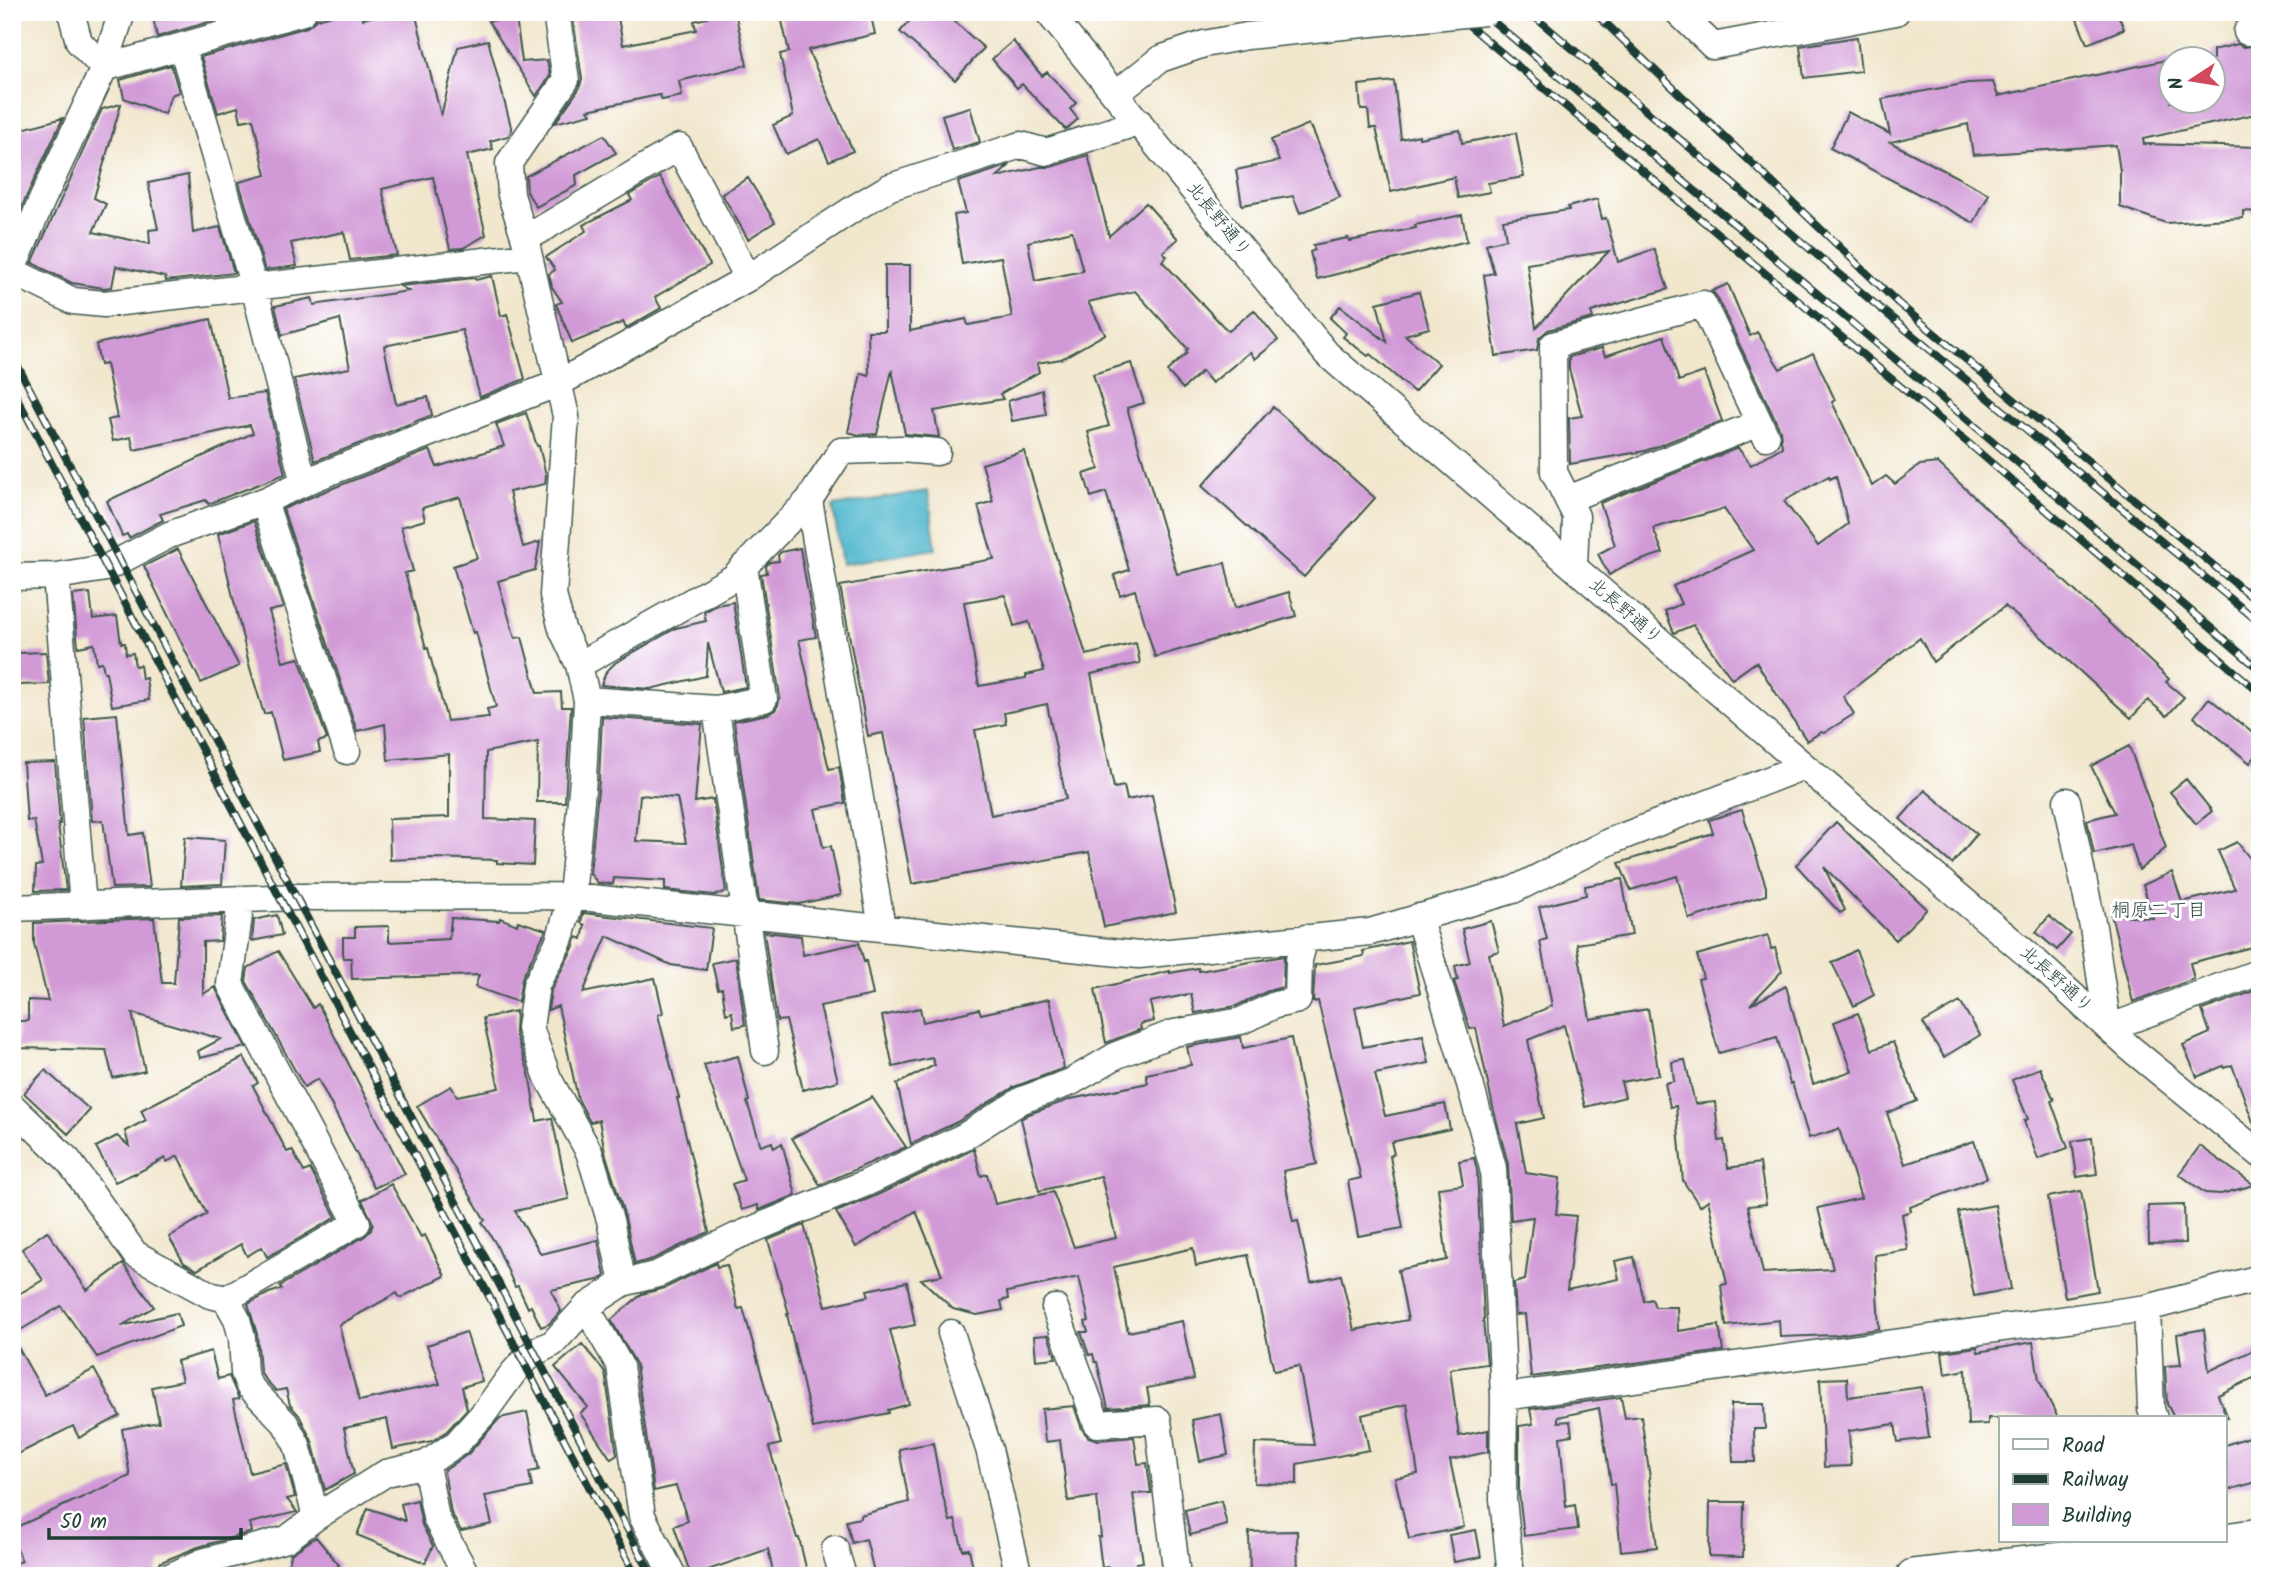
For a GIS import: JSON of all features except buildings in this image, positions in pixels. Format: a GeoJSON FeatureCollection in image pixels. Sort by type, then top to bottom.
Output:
{"type":"FeatureCollection","features":[{"type":"Feature","properties":{"kind":"main road"},"geometry":{"type":"LineString","coordinates":[[2226,1540],[2260,1535]]}},
{"type":"Feature","properties":{"kind":"main road"},"geometry":{"type":"LineString","coordinates":[[1913,1576],[2203,1555],[2260,1565]]}},
{"type":"Feature","properties":{"kind":"main road"},"geometry":{"type":"LineString","coordinates":[[2168,1576],[2203,1555]]}},
{"type":"Feature","properties":{"kind":"street"},"geometry":{"type":"LineString","coordinates":[[71,12],[79,42],[104,68]]}},
{"type":"Feature","properties":{"kind":"street"},"geometry":{"type":"LineString","coordinates":[[122,12],[104,68],[12,270],[73,301],[104,304],[254,287],[526,248],[679,146],[748,278]]}},
{"type":"Feature","properties":{"kind":"street"},"geometry":{"type":"LineString","coordinates":[[104,68],[303,12]]}},
{"type":"Feature","properties":{"kind":"street"},"geometry":{"type":"LineString","coordinates":[[556,12],[566,80],[509,163],[511,195],[566,416],[554,595],[562,629],[579,665],[587,700],[572,896],[559,941],[536,985],[530,1028],[548,1078],[589,1152],[610,1220],[623,1283]]}},
{"type":"Feature","properties":{"kind":"street","name":"北長野通り"},"geometry":{"type":"LineString","coordinates":[[1048,12],[1327,354],[1804,766],[2033,959],[2108,1028],[2260,1154]]}},
{"type":"Feature","properties":{"kind":"street"},"geometry":{"type":"LineString","coordinates":[[1116,94],[1160,59],[1204,44],[1247,36],[1485,12]]}},
{"type":"Feature","properties":{"kind":"street"},"geometry":{"type":"LineString","coordinates":[[1678,12],[1713,46],[1856,16],[1896,12]]}},
{"type":"Feature","properties":{"kind":"street"},"geometry":{"type":"LineString","coordinates":[[182,47],[254,287],[304,483]]}},
{"type":"Feature","properties":{"kind":"street"},"geometry":{"type":"LineString","coordinates":[[12,577],[56,576],[106,568],[169,535],[264,501],[559,383],[748,278],[890,187],[1021,145],[1046,152],[1139,122]]}},
{"type":"Feature","properties":{"kind":"street"},"geometry":{"type":"LineString","coordinates":[[1568,499],[1763,430],[1703,304],[1553,345],[1554,472],[1576,516],[1574,567]]}},
{"type":"Feature","properties":{"kind":"street"},"geometry":{"type":"LineString","coordinates":[[579,665],[733,578],[809,499],[841,451],[901,449],[937,452]]}},
{"type":"Feature","properties":{"kind":"street"},"geometry":{"type":"LineString","coordinates":[[809,499],[882,927]]}},
{"type":"Feature","properties":{"kind":"street"},"geometry":{"type":"LineString","coordinates":[[264,501],[347,751]]}},
{"type":"Feature","properties":{"kind":"street"},"geometry":{"type":"LineString","coordinates":[[587,700],[716,709],[764,699],[744,566]]}},
{"type":"Feature","properties":{"kind":"street"},"geometry":{"type":"LineString","coordinates":[[56,576],[83,906]]}},
{"type":"Feature","properties":{"kind":"street"},"geometry":{"type":"LineString","coordinates":[[716,709],[765,1051]]}},
{"type":"Feature","properties":{"kind":"street"},"geometry":{"type":"LineString","coordinates":[[12,908],[297,897],[572,896],[1139,955],[1370,932],[1513,890],[1611,841],[1804,766]]}},
{"type":"Feature","properties":{"kind":"street"},"geometry":{"type":"LineString","coordinates":[[2067,801],[2093,927],[2108,1028],[2260,972]]}},
{"type":"Feature","properties":{"kind":"street"},"geometry":{"type":"LineString","coordinates":[[12,1106],[68,1160],[135,1254],[210,1295],[226,1299],[357,1223],[230,984],[241,900]]}},
{"type":"Feature","properties":{"kind":"street"},"geometry":{"type":"LineString","coordinates":[[1418,917],[1493,1168],[1504,1397],[1503,1499],[1511,1576]]}},
{"type":"Feature","properties":{"kind":"street"},"geometry":{"type":"LineString","coordinates":[[172,1576],[202,1562],[287,1539],[386,1473],[426,1464],[457,1443],[484,1413],[513,1373],[535,1352],[553,1343],[586,1307],[623,1283],[658,1274],[737,1236],[866,1183],[965,1136],[1023,1100],[1070,1082],[1117,1055],[1174,1033],[1241,1021],[1275,1005],[1297,1000],[1299,960],[1305,938]]}},
{"type":"Feature","properties":{"kind":"street"},"geometry":{"type":"LineString","coordinates":[[1504,1397],[2147,1308],[2260,1278]]}},
{"type":"Feature","properties":{"kind":"street"},"geometry":{"type":"LineString","coordinates":[[226,1299],[242,1338],[244,1373],[249,1386],[285,1423],[297,1445],[317,1517]]}},
{"type":"Feature","properties":{"kind":"street"},"geometry":{"type":"LineString","coordinates":[[586,1307],[620,1366],[642,1516],[673,1576]]}},
{"type":"Feature","properties":{"kind":"street"},"geometry":{"type":"LineString","coordinates":[[1055,1308],[1097,1424],[1158,1420],[1177,1576]]}},
{"type":"Feature","properties":{"kind":"street"},"geometry":{"type":"LineString","coordinates":[[2147,1308],[2153,1416]]}},
{"type":"Feature","properties":{"kind":"street"},"geometry":{"type":"LineString","coordinates":[[951,1333],[989,1449],[1019,1576]]}},
{"type":"Feature","properties":{"kind":"street"},"geometry":{"type":"LineString","coordinates":[[426,1464],[436,1518],[467,1576]]}},
{"type":"Feature","properties":{"kind":"street"},"geometry":{"type":"LineString","coordinates":[[835,1549],[843,1576]]}},
{"type":"Feature","properties":{"kind":"water"},"geometry":{"type":"Polygon","coordinates":[[[928,491],[936,549],[842,564],[833,506],[928,491]]]}},
{"type":"Feature","properties":{"kind":"railway"},"geometry":{"type":"LineString","coordinates":[[1453,12],[1974,448],[2260,693]]}},
{"type":"Feature","properties":{"kind":"railway"},"geometry":{"type":"LineString","coordinates":[[1482,12],[1988,437],[2260,670]]}},
{"type":"Feature","properties":{"kind":"railway"},"geometry":{"type":"LineString","coordinates":[[1529,12],[1887,314],[2260,623]]}},
{"type":"Feature","properties":{"kind":"railway"},"geometry":{"type":"LineString","coordinates":[[1594,12],[1898,303],[2260,604]]}},
{"type":"Feature","properties":{"kind":"railway"},"geometry":{"type":"LineString","coordinates":[[12,355],[652,1576]]}},
{"type":"Feature","properties":{"kind":"railway"},"geometry":{"type":"LineString","coordinates":[[12,388],[636,1576]]}},
{"type":"Feature","properties":{"kind":"district","name":"桐原二丁目"},"geometry":{"type":"Point","coordinates":[2159,911]}}]}
